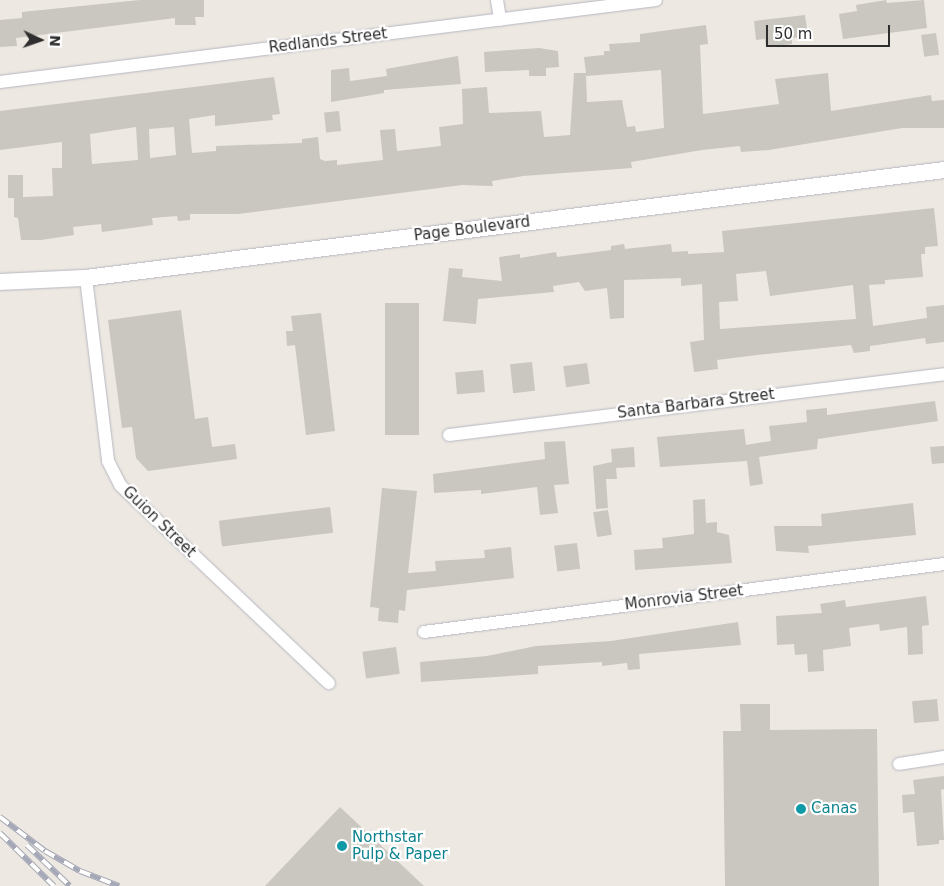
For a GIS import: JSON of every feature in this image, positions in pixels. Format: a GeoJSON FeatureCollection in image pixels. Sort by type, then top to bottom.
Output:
{"type":"FeatureCollection","features":[{"type":"Feature","properties":{"kind":"street"},"geometry":{"type":"LineString","coordinates":[[497,0],[500,20]]}},
{"type":"Feature","properties":{"kind":"street","name":"Redlands Street"},"geometry":{"type":"LineString","coordinates":[[0,82],[656,0]]}},
{"type":"Feature","properties":{"kind":"street","name":"Page Boulevard"},"geometry":{"type":"LineString","coordinates":[[0,282],[86,278],[944,170]]}},
{"type":"Feature","properties":{"kind":"street","name":"Guion Street"},"geometry":{"type":"LineString","coordinates":[[86,278],[108,461],[120,485],[329,683]]}},
{"type":"Feature","properties":{"kind":"street","name":"Santa Barbara Street"},"geometry":{"type":"LineString","coordinates":[[449,435],[944,374]]}},
{"type":"Feature","properties":{"kind":"street","name":"Monrovia Street"},"geometry":{"type":"LineString","coordinates":[[424,632],[944,564]]}},
{"type":"Feature","properties":{"kind":"street"},"geometry":{"type":"LineString","coordinates":[[899,764],[944,757]]}},
{"type":"Feature","properties":{"kind":"building"},"geometry":{"type":"Polygon","coordinates":[[[140,0],[204,0],[204,17],[195,17],[196,25],[175,25],[175,18],[16,38],[17,46],[0,47],[0,20],[22,18],[22,12],[140,0]]]}},
{"type":"Feature","properties":{"kind":"building"},"geometry":{"type":"Polygon","coordinates":[[[886,0],[887,3],[924,0],[927,28],[843,39],[839,14],[857,11],[856,5],[886,0]]]}},
{"type":"Feature","properties":{"kind":"building"},"geometry":{"type":"Polygon","coordinates":[[[805,15],[808,36],[792,38],[792,44],[766,47],[765,39],[756,40],[754,21],[805,15]]]}},
{"type":"Feature","properties":{"kind":"building"},"geometry":{"type":"Polygon","coordinates":[[[706,25],[708,44],[700,45],[703,114],[779,104],[775,79],[828,73],[831,111],[931,95],[932,101],[944,100],[944,128],[902,128],[769,150],[741,152],[740,146],[702,150],[631,162],[632,168],[523,176],[492,181],[493,186],[462,185],[238,214],[190,214],[190,220],[178,221],[177,216],[152,218],[153,225],[102,232],[101,224],[73,227],[74,235],[41,240],[21,240],[18,218],[14,217],[14,198],[8,198],[8,175],[23,175],[23,197],[53,196],[52,168],[62,168],[62,142],[0,150],[0,111],[274,77],[280,114],[272,115],[273,120],[215,126],[215,115],[189,119],[192,153],[216,151],[216,146],[302,143],[302,139],[318,137],[320,159],[325,161],[337,160],[337,165],[383,160],[380,130],[395,129],[397,151],[441,146],[439,127],[463,124],[462,89],[487,87],[489,113],[541,111],[544,137],[570,135],[574,73],[586,73],[584,57],[604,55],[604,51],[610,51],[609,44],[640,42],[640,34],[706,25]],[[661,70],[586,76],[587,102],[622,100],[627,127],[635,126],[636,132],[664,128],[661,70]],[[136,127],[90,134],[92,164],[138,160],[136,127]],[[174,127],[149,129],[150,158],[176,155],[174,127]]]}},
{"type":"Feature","properties":{"kind":"building"},"geometry":{"type":"Polygon","coordinates":[[[936,33],[939,55],[924,57],[921,35],[936,33]]]}},
{"type":"Feature","properties":{"kind":"building"},"geometry":{"type":"Polygon","coordinates":[[[539,48],[558,51],[559,67],[546,68],[546,76],[529,76],[529,70],[485,72],[484,52],[539,48]]]}},
{"type":"Feature","properties":{"kind":"building"},"geometry":{"type":"Polygon","coordinates":[[[458,56],[461,84],[384,90],[384,93],[331,102],[331,70],[349,68],[350,81],[387,76],[386,69],[458,56]]]}},
{"type":"Feature","properties":{"kind":"building"},"geometry":{"type":"Polygon","coordinates":[[[339,111],[341,131],[326,132],[324,113],[339,111]]]}},
{"type":"Feature","properties":{"kind":"building"},"geometry":{"type":"Polygon","coordinates":[[[934,208],[938,246],[925,247],[925,254],[921,254],[923,277],[885,280],[885,284],[869,285],[873,326],[927,318],[926,307],[944,305],[944,342],[926,344],[925,338],[870,346],[870,351],[854,353],[851,345],[757,355],[717,360],[718,369],[694,372],[690,342],[704,340],[702,284],[681,286],[681,278],[624,280],[624,318],[610,319],[607,288],[585,291],[579,282],[553,286],[554,292],[478,299],[476,324],[443,321],[449,268],[463,269],[462,277],[502,281],[499,257],[520,254],[520,258],[556,252],[557,257],[611,250],[611,246],[624,244],[625,249],[671,244],[672,252],[688,251],[688,254],[724,252],[722,231],[934,208]],[[766,271],[736,274],[738,301],[719,302],[720,329],[856,319],[853,285],[770,296],[766,271]]]}},
{"type":"Feature","properties":{"kind":"building"},"geometry":{"type":"Polygon","coordinates":[[[385,303],[419,303],[419,435],[385,435],[385,303]]]}},
{"type":"Feature","properties":{"kind":"building"},"geometry":{"type":"Polygon","coordinates":[[[181,310],[195,419],[208,417],[212,447],[235,444],[237,459],[148,471],[136,458],[132,427],[122,428],[108,320],[181,310]]]}},
{"type":"Feature","properties":{"kind":"building"},"geometry":{"type":"Polygon","coordinates":[[[321,313],[335,431],[306,435],[295,345],[287,346],[286,331],[293,331],[291,316],[321,313]]]}},
{"type":"Feature","properties":{"kind":"building"},"geometry":{"type":"Polygon","coordinates":[[[532,362],[535,391],[513,393],[510,364],[532,362]]]}},
{"type":"Feature","properties":{"kind":"building"},"geometry":{"type":"Polygon","coordinates":[[[587,363],[590,384],[566,387],[563,366],[587,363]]]}},
{"type":"Feature","properties":{"kind":"building"},"geometry":{"type":"Polygon","coordinates":[[[483,370],[485,392],[457,394],[455,372],[483,370]]]}},
{"type":"Feature","properties":{"kind":"building"},"geometry":{"type":"Polygon","coordinates":[[[935,401],[938,421],[818,439],[817,449],[759,457],[763,484],[750,486],[747,461],[660,467],[657,437],[744,429],[746,445],[771,441],[769,426],[807,422],[806,410],[827,408],[827,415],[935,401]]]}},
{"type":"Feature","properties":{"kind":"building"},"geometry":{"type":"Polygon","coordinates":[[[565,441],[569,484],[554,485],[558,513],[540,515],[537,487],[481,494],[481,490],[434,493],[433,474],[545,459],[544,442],[565,441]]]}},
{"type":"Feature","properties":{"kind":"building"},"geometry":{"type":"Polygon","coordinates":[[[944,446],[944,463],[932,464],[930,447],[944,446]]]}},
{"type":"Feature","properties":{"kind":"building"},"geometry":{"type":"Polygon","coordinates":[[[634,447],[635,467],[616,468],[617,479],[606,479],[608,508],[596,509],[593,466],[612,462],[611,449],[634,447]]]}},
{"type":"Feature","properties":{"kind":"building"},"geometry":{"type":"Polygon","coordinates":[[[382,488],[417,491],[408,573],[436,571],[435,561],[485,558],[484,550],[511,547],[514,578],[407,590],[405,611],[399,610],[398,623],[378,621],[379,608],[370,607],[382,488]]]}},
{"type":"Feature","properties":{"kind":"building"},"geometry":{"type":"Polygon","coordinates":[[[705,499],[706,523],[717,522],[717,532],[729,535],[732,563],[635,570],[634,550],[663,548],[662,538],[694,534],[693,500],[705,499]]]}},
{"type":"Feature","properties":{"kind":"building"},"geometry":{"type":"Polygon","coordinates":[[[913,503],[916,535],[808,546],[809,553],[776,551],[774,526],[822,526],[821,514],[913,503]]]}},
{"type":"Feature","properties":{"kind":"building"},"geometry":{"type":"Polygon","coordinates":[[[330,507],[333,533],[222,546],[219,521],[330,507]]]}},
{"type":"Feature","properties":{"kind":"building"},"geometry":{"type":"Polygon","coordinates":[[[608,510],[612,535],[597,537],[593,512],[608,510]]]}},
{"type":"Feature","properties":{"kind":"building"},"geometry":{"type":"Polygon","coordinates":[[[577,543],[580,569],[557,572],[554,546],[577,543]]]}},
{"type":"Feature","properties":{"kind":"building"},"geometry":{"type":"Polygon","coordinates":[[[926,596],[929,625],[922,626],[923,654],[908,655],[907,627],[880,631],[879,624],[849,628],[851,646],[823,650],[824,671],[808,672],[807,654],[795,655],[794,644],[777,645],[776,616],[822,613],[820,604],[845,600],[846,607],[926,596]]]}},
{"type":"Feature","properties":{"kind":"building"},"geometry":{"type":"Polygon","coordinates":[[[738,622],[741,645],[639,654],[640,669],[628,670],[627,663],[602,666],[602,662],[538,666],[538,674],[421,682],[420,662],[487,656],[536,646],[611,641],[738,622]]]}},
{"type":"Feature","properties":{"kind":"building"},"geometry":{"type":"Polygon","coordinates":[[[396,647],[400,674],[366,678],[362,652],[396,647]]]}},
{"type":"Feature","properties":{"kind":"building"},"geometry":{"type":"Polygon","coordinates":[[[937,699],[939,721],[914,723],[912,701],[937,699]]]}},
{"type":"Feature","properties":{"kind":"building","name":"Canas"},"geometry":{"type":"Polygon","coordinates":[[[740,704],[770,704],[770,730],[877,729],[879,886],[725,886],[723,731],[741,731],[740,704]]]}},
{"type":"Feature","properties":{"kind":"building"},"geometry":{"type":"Polygon","coordinates":[[[944,776],[944,789],[941,790],[944,840],[939,840],[939,844],[917,846],[914,812],[903,813],[902,795],[915,794],[913,780],[944,776]]]}},
{"type":"Feature","properties":{"kind":"building","name":"Northstar Pulp & Paper"},"geometry":{"type":"Polygon","coordinates":[[[340,807],[424,886],[265,886],[340,807]]]}},
{"type":"Feature","properties":{"kind":"railway"},"geometry":{"type":"LineString","coordinates":[[0,817],[45,851],[80,871],[119,886]]}},
{"type":"Feature","properties":{"kind":"railway"},"geometry":{"type":"LineString","coordinates":[[0,833],[54,886]]}},
{"type":"Feature","properties":{"kind":"railway"},"geometry":{"type":"LineString","coordinates":[[27,845],[70,886]]}},
{"type":"Feature","properties":{"kind":"place","name":"Canas"},"geometry":{"type":"Point","coordinates":[801,809]}},
{"type":"Feature","properties":{"kind":"place","name":"Northstar Pulp & Paper"},"geometry":{"type":"Point","coordinates":[342,846]}}]}
